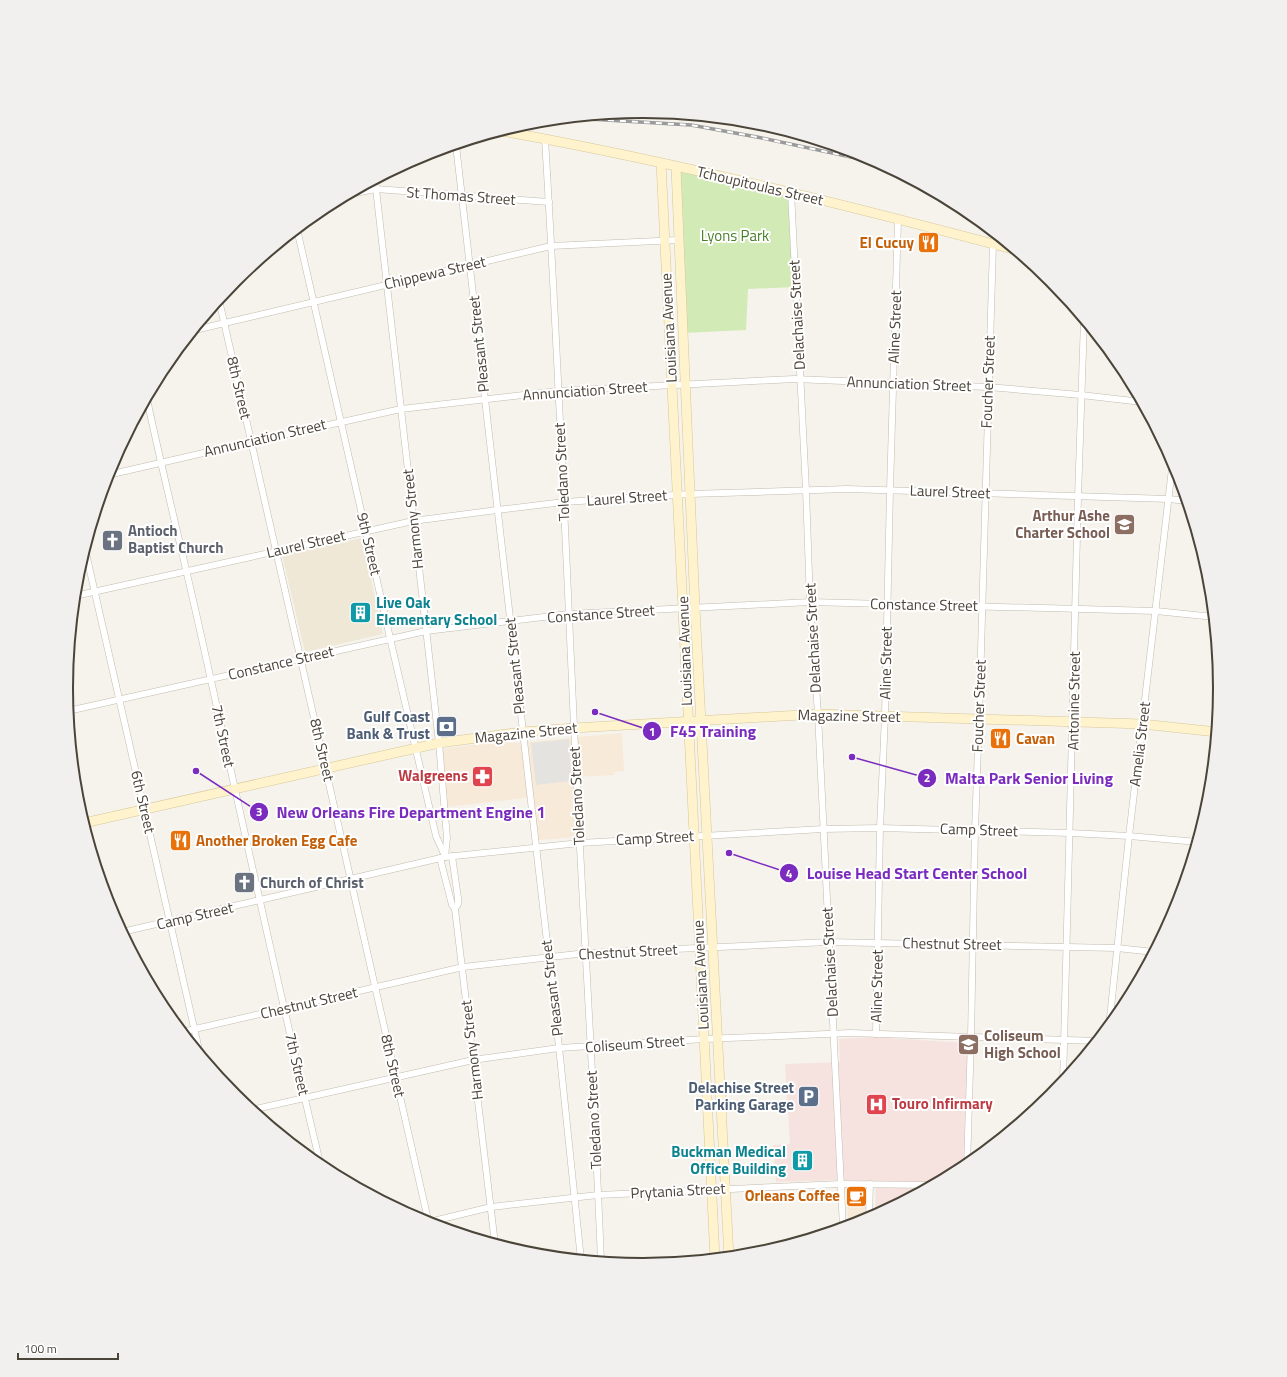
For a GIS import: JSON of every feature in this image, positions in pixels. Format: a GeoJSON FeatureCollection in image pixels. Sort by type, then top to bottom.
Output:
{"type":"FeatureCollection","features":[{"type":"Feature","properties":{"kind":"street","name":"Tchoupitoulas Street"},"geometry":{"type":"LineString","coordinates":[[513,133],[791,192],[1004,247]]}},
{"type":"Feature","properties":{"kind":"street","name":"Toledano Street"},"geometry":{"type":"LineString","coordinates":[[545,139],[601,1257]]}},
{"type":"Feature","properties":{"kind":"street","name":"Pleasant Street"},"geometry":{"type":"LineString","coordinates":[[457,149],[581,1255]]}},
{"type":"Feature","properties":{"kind":"street","name":"Louisiana Avenue"},"geometry":{"type":"LineString","coordinates":[[661,164],[715,1254]]}},
{"type":"Feature","properties":{"kind":"street","name":"Louisiana Avenue"},"geometry":{"type":"LineString","coordinates":[[676,167],[695,608],[729,1252]]}},
{"type":"Feature","properties":{"kind":"street","name":"Harmony Street"},"geometry":{"type":"LineString","coordinates":[[376,185],[439,743],[447,838],[446,857],[452,905],[455,909],[463,967],[495,1240]]}},
{"type":"Feature","properties":{"kind":"street","name":"St Thomas Street"},"geometry":{"type":"LineString","coordinates":[[363,192],[376,189],[549,202]]}},
{"type":"Feature","properties":{"kind":"street","name":"Delachaise Street"},"geometry":{"type":"LineString","coordinates":[[791,192],[810,602],[818,714],[843,1223]]}},
{"type":"Feature","properties":{"kind":"street","name":"Aline Street"},"geometry":{"type":"LineString","coordinates":[[876,1034],[880,828],[885,716],[898,219]]}},
{"type":"Feature","properties":{"kind":"street","name":"9th Street"},"geometry":{"type":"LineString","coordinates":[[299,234],[436,836],[446,857]]}},
{"type":"Feature","properties":{"kind":"street","name":"Chippewa Street"},"geometry":{"type":"LineString","coordinates":[[201,328],[551,246],[679,240]]}},
{"type":"Feature","properties":{"kind":"street","name":"Foucher Street"},"geometry":{"type":"LineString","coordinates":[[967,1158],[975,830],[993,244]]}},
{"type":"Feature","properties":{"kind":"street","name":"8th Street"},"geometry":{"type":"LineString","coordinates":[[220,306],[427,1217]]}},
{"type":"Feature","properties":{"kind":"street","name":"Antonine Street"},"geometry":{"type":"LineString","coordinates":[[1063,1074],[1084,326]]}},
{"type":"Feature","properties":{"kind":"street","name":"Annunciation Street"},"geometry":{"type":"LineString","coordinates":[[115,473],[342,421],[401,409],[558,391],[773,380],[800,380],[988,388],[1081,395],[1137,401]]}},
{"type":"Feature","properties":{"kind":"street","name":"7th Street"},"geometry":{"type":"LineString","coordinates":[[148,405],[160,462],[187,571],[259,901],[319,1157]]}},
{"type":"Feature","properties":{"kind":"street","name":"Amelia Street"},"geometry":{"type":"LineString","coordinates":[[1110,1016],[1129,836],[1172,472]]}},
{"type":"Feature","properties":{"kind":"street","name":"Laurel Street"},"geometry":{"type":"LineString","coordinates":[[81,594],[414,521],[564,502],[690,494],[806,490],[890,490],[1182,500]]}},
{"type":"Feature","properties":{"kind":"street","name":"6th Street"},"geometry":{"type":"LineString","coordinates":[[87,561],[197,1044]]}},
{"type":"Feature","properties":{"kind":"street","name":"Constance Street"},"geometry":{"type":"LineString","coordinates":[[74,710],[426,631],[569,614],[810,602],[1156,610],[1209,616]]}},
{"type":"Feature","properties":{"kind":"street"},"geometry":{"type":"LineString","coordinates":[[685,666],[698,665]]}},
{"type":"Feature","properties":{"kind":"street","name":"Magazine Street"},"geometry":{"type":"LineString","coordinates":[[89,822],[439,743],[522,732],[818,714],[1142,724],[1212,732]]}},
{"type":"Feature","properties":{"kind":"street","name":"Camp Street"},"geometry":{"type":"LineString","coordinates":[[127,931],[446,857],[580,843],[823,829],[880,828],[1070,833],[1193,842]]}},
{"type":"Feature","properties":{"kind":"street"},"geometry":{"type":"LineString","coordinates":[[446,857],[458,898],[455,909]]}},
{"type":"Feature","properties":{"kind":"street","name":"Chestnut Street"},"geometry":{"type":"LineString","coordinates":[[188,1031],[463,967],[586,953],[829,942],[1118,948],[1150,952]]}},
{"type":"Feature","properties":{"kind":"street","name":"Coliseum Street"},"geometry":{"type":"LineString","coordinates":[[258,1108],[473,1060],[559,1048],[834,1033],[1091,1042]]}},
{"type":"Feature","properties":{"kind":"street","name":"Prytania Street"},"geometry":{"type":"LineString","coordinates":[[438,1221],[491,1208],[598,1195],[841,1184],[925,1185]]}},
{"type":"Feature","properties":{"kind":"street"},"geometry":{"type":"LineString","coordinates":[[869,1213],[870,1184]]}},
{"type":"Feature","properties":{"kind":"shaded area"},"geometry":{"type":"Polygon","coordinates":[[[362,538],[383,634],[305,652],[282,555],[362,538]]]}},
{"type":"Feature","properties":{"kind":"shaded area"},"geometry":{"type":"Polygon","coordinates":[[[622,733],[624,771],[614,772],[614,775],[573,777],[578,837],[538,840],[534,797],[446,807],[441,749],[497,742],[517,743],[622,733]]]}},
{"type":"Feature","properties":{"kind":"shaded area"},"geometry":{"type":"Polygon","coordinates":[[[569,739],[571,781],[536,785],[531,743],[569,739]]]}},
{"type":"Feature","properties":{"kind":"shaded area","name":"Touro Infirmary"},"geometry":{"type":"Polygon","coordinates":[[[871,1037],[968,1043],[963,1161],[929,1183],[875,1210],[876,1181],[843,1180],[776,1182],[773,1145],[790,1144],[785,1064],[840,1062],[839,1039],[871,1037]]]}},
{"type":"Feature","properties":{"kind":"shaded area"},"geometry":{"type":"Polygon","coordinates":[[[847,1189],[867,1189],[867,1214],[848,1221],[847,1189]]]}},
{"type":"Feature","properties":{"kind":"green space","name":"Lyons Park"},"geometry":{"type":"Polygon","coordinates":[[[676,167],[791,192],[795,287],[748,289],[746,330],[683,333],[676,167]]]}},
{"type":"Feature","properties":{"kind":"railway"},"geometry":{"type":"LineString","coordinates":[[600,120],[691,125],[852,157]]}},
{"type":"Feature","properties":{"kind":"place","name":"El Cucuy"},"geometry":{"type":"Point","coordinates":[929,243]}},
{"type":"Feature","properties":{"kind":"place","name":"Arthur Ashe Charter School"},"geometry":{"type":"Point","coordinates":[1125,525]}},
{"type":"Feature","properties":{"kind":"place","name":"Antioch Baptist Church"},"geometry":{"type":"Point","coordinates":[113,540]}},
{"type":"Feature","properties":{"kind":"place","name":"Live Oak Elementary School"},"geometry":{"type":"Point","coordinates":[361,612]}},
{"type":"Feature","properties":{"kind":"place","name":"F45 Training"},"geometry":{"type":"Point","coordinates":[595,712]}},
{"type":"Feature","properties":{"kind":"place","name":"Gulf Coast Bank & Trust"},"geometry":{"type":"Point","coordinates":[446,726]}},
{"type":"Feature","properties":{"kind":"place","name":"Cavan"},"geometry":{"type":"Point","coordinates":[1000,739]}},
{"type":"Feature","properties":{"kind":"place","name":"Malta Park Senior Living"},"geometry":{"type":"Point","coordinates":[852,757]}},
{"type":"Feature","properties":{"kind":"place","name":"New Orleans Fire Department Engine 1"},"geometry":{"type":"Point","coordinates":[196,771]}},
{"type":"Feature","properties":{"kind":"place","name":"Walgreens"},"geometry":{"type":"Point","coordinates":[483,776]}},
{"type":"Feature","properties":{"kind":"place","name":"Another Broken Egg Cafe"},"geometry":{"type":"Point","coordinates":[180,841]}},
{"type":"Feature","properties":{"kind":"place","name":"Louise Head Start Center School"},"geometry":{"type":"Point","coordinates":[729,853]}},
{"type":"Feature","properties":{"kind":"place","name":"Church of Christ"},"geometry":{"type":"Point","coordinates":[245,883]}},
{"type":"Feature","properties":{"kind":"place","name":"Coliseum High School"},"geometry":{"type":"Point","coordinates":[969,1045]}},
{"type":"Feature","properties":{"kind":"place","name":"Delachise Street Parking Garage"},"geometry":{"type":"Point","coordinates":[809,1097]}},
{"type":"Feature","properties":{"kind":"place","name":"Touro Infirmary"},"geometry":{"type":"Point","coordinates":[877,1104]}},
{"type":"Feature","properties":{"kind":"place","name":"Buckman Medical Office Building"},"geometry":{"type":"Point","coordinates":[802,1161]}},
{"type":"Feature","properties":{"kind":"place","name":"Orleans Coffee"},"geometry":{"type":"Point","coordinates":[856,1196]}}]}
